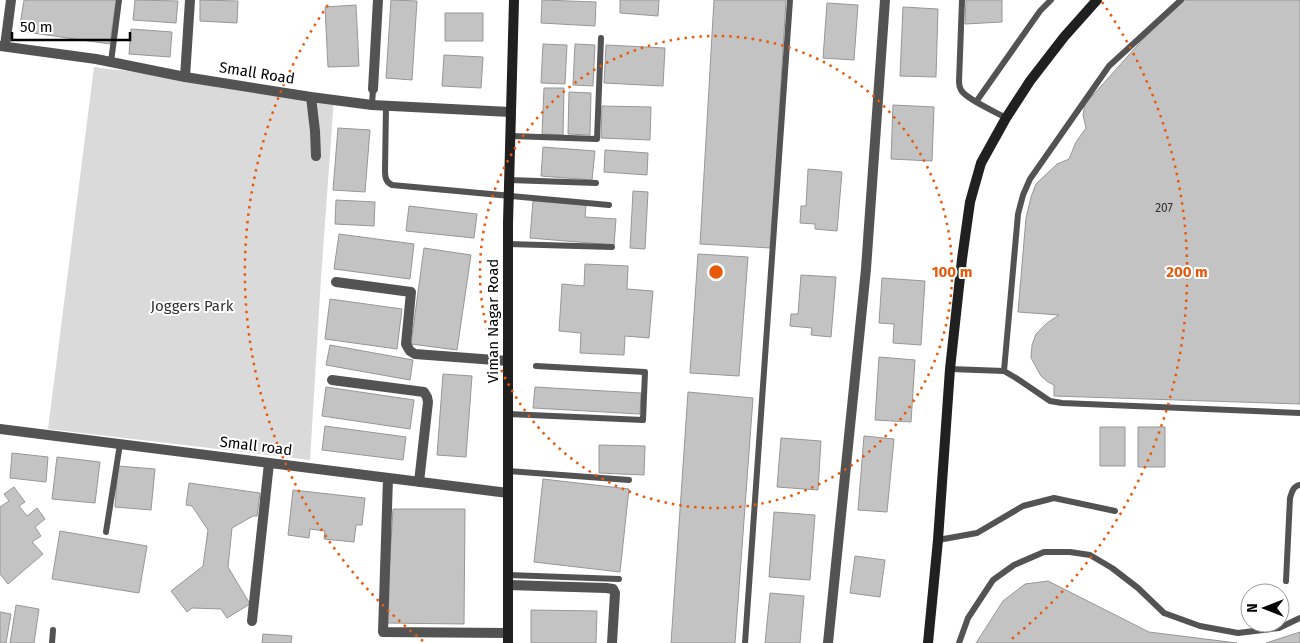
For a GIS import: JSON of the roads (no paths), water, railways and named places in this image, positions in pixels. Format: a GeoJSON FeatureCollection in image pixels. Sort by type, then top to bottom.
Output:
{"type":"FeatureCollection","features":[{"type":"Feature","properties":{"kind":"street"},"geometry":{"type":"LineString","coordinates":[[2,46],[11,0]]}},
{"type":"Feature","properties":{"kind":"street"},"geometry":{"type":"LineString","coordinates":[[185,77],[190,0]]}},
{"type":"Feature","properties":{"kind":"street"},"geometry":{"type":"LineString","coordinates":[[373,89],[378,0]]}},
{"type":"Feature","properties":{"kind":"street","name":"Viman Nagar Road"},"geometry":{"type":"LineString","coordinates":[[508,638],[508,244],[514,0]]}},
{"type":"Feature","properties":{"kind":"street"},"geometry":{"type":"LineString","coordinates":[[828,643],[866,269],[885,0]]}},
{"type":"Feature","properties":{"kind":"street"},"geometry":{"type":"LineString","coordinates":[[928,643],[938,540],[950,369],[970,202],[981,163],[1006,118],[1030,81],[1096,0]]}},
{"type":"Feature","properties":{"kind":"street","name":"Small Road"},"geometry":{"type":"LineString","coordinates":[[2,46],[111,62],[185,77],[372,105],[511,112]]}},
{"type":"Feature","properties":{"kind":"street"},"geometry":{"type":"LineString","coordinates":[[311,97],[316,156]]}},
{"type":"Feature","properties":{"kind":"street"},"geometry":{"type":"LineString","coordinates":[[336,282],[411,292],[406,344],[410,351],[415,354],[508,361]]}},
{"type":"Feature","properties":{"kind":"street"},"geometry":{"type":"LineString","coordinates":[[332,380],[424,392],[428,402],[419,482]]}},
{"type":"Feature","properties":{"kind":"street","name":"Small road"},"geometry":{"type":"LineString","coordinates":[[0,429],[508,493]]}},
{"type":"Feature","properties":{"kind":"street"},"geometry":{"type":"LineString","coordinates":[[252,621],[270,463]]}},
{"type":"Feature","properties":{"kind":"street"},"geometry":{"type":"LineString","coordinates":[[388,478],[383,632],[508,638]]}},
{"type":"Feature","properties":{"kind":"street"},"geometry":{"type":"LineString","coordinates":[[508,580],[613,589],[615,593],[612,643]]}},
{"type":"Feature","properties":{"kind":"lane"},"geometry":{"type":"LineString","coordinates":[[111,62],[119,0]]}},
{"type":"Feature","properties":{"kind":"lane"},"geometry":{"type":"LineString","coordinates":[[745,643],[790,0]]}},
{"type":"Feature","properties":{"kind":"lane"},"geometry":{"type":"LineString","coordinates":[[962,0],[960,89],[976,102],[1006,118]]}},
{"type":"Feature","properties":{"kind":"lane"},"geometry":{"type":"LineString","coordinates":[[976,102],[1040,11],[1051,0]]}},
{"type":"Feature","properties":{"kind":"lane"},"geometry":{"type":"LineString","coordinates":[[1004,371],[1018,214],[1030,179],[1109,66],[1181,0]]}},
{"type":"Feature","properties":{"kind":"lane"},"geometry":{"type":"LineString","coordinates":[[510,136],[597,139],[601,38]]}},
{"type":"Feature","properties":{"kind":"lane"},"geometry":{"type":"LineString","coordinates":[[372,105],[373,89]]}},
{"type":"Feature","properties":{"kind":"lane"},"geometry":{"type":"LineString","coordinates":[[386,106],[384,171],[385,178],[392,185],[609,205]]}},
{"type":"Feature","properties":{"kind":"lane"},"geometry":{"type":"LineString","coordinates":[[510,180],[596,183]]}},
{"type":"Feature","properties":{"kind":"lane"},"geometry":{"type":"LineString","coordinates":[[508,244],[612,247]]}},
{"type":"Feature","properties":{"kind":"lane"},"geometry":{"type":"LineString","coordinates":[[508,414],[643,420],[645,372],[536,366]]}},
{"type":"Feature","properties":{"kind":"lane"},"geometry":{"type":"LineString","coordinates":[[950,369],[1004,371],[1050,401],[1062,404],[1300,413]]}},
{"type":"Feature","properties":{"kind":"lane"},"geometry":{"type":"LineString","coordinates":[[106,532],[120,444]]}},
{"type":"Feature","properties":{"kind":"lane"},"geometry":{"type":"LineString","coordinates":[[508,471],[629,480]]}},
{"type":"Feature","properties":{"kind":"lane"},"geometry":{"type":"LineString","coordinates":[[1286,581],[1290,498],[1292,490],[1300,485]]}},
{"type":"Feature","properties":{"kind":"lane"},"geometry":{"type":"LineString","coordinates":[[938,540],[977,533],[1023,506],[1054,498],[1115,511]]}},
{"type":"Feature","properties":{"kind":"lane"},"geometry":{"type":"LineString","coordinates":[[959,643],[968,618],[993,580],[1014,565],[1044,552],[1070,552],[1090,555],[1112,568],[1138,588],[1164,613],[1200,626],[1238,633],[1279,628],[1300,618]]}},
{"type":"Feature","properties":{"kind":"lane"},"geometry":{"type":"LineString","coordinates":[[508,580],[619,579]]}},
{"type":"Feature","properties":{"kind":"lane"},"geometry":{"type":"LineString","coordinates":[[52,643],[54,630]]}},
{"type":"Feature","properties":{"kind":"park label","name":"Joggers Park"},"geometry":{"type":"Point","coordinates":[192,306]}}]}
